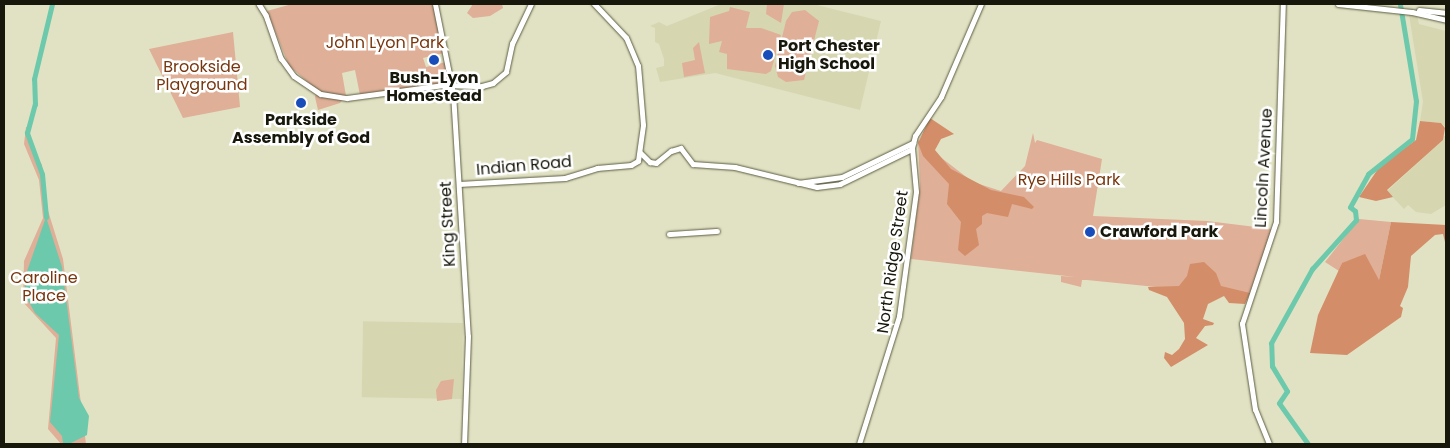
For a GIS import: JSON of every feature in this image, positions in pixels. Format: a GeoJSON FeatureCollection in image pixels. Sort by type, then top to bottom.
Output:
{"type":"FeatureCollection","features":[{"type":"Feature","properties":{"kind":"main road","name":"King Street"},"geometry":{"type":"LineString","coordinates":[[435,4],[452,84],[459,184],[468,336],[464,444]]}},
{"type":"Feature","properties":{"kind":"main road"},"geometry":{"type":"LineString","coordinates":[[1338,4],[1446,13]]}},
{"type":"Feature","properties":{"kind":"main road"},"geometry":{"type":"LineString","coordinates":[[1364,4],[1397,9]]}},
{"type":"Feature","properties":{"kind":"main road"},"geometry":{"type":"LineString","coordinates":[[1407,10],[1446,20]]}},
{"type":"Feature","properties":{"kind":"street"},"geometry":{"type":"LineString","coordinates":[[259,4],[284,64],[299,81],[321,94],[354,98],[452,84],[482,86],[502,76],[509,63],[512,44],[532,4]]}},
{"type":"Feature","properties":{"kind":"street"},"geometry":{"type":"LineString","coordinates":[[594,4],[621,31],[636,57],[643,106],[640,153],[652,162],[661,160],[681,148],[691,164],[742,168],[817,187],[840,184],[912,149]]}},
{"type":"Feature","properties":{"kind":"street","name":"North Ridge Street"},"geometry":{"type":"LineString","coordinates":[[859,444],[899,316],[916,192],[913,143],[941,97],[980,4]]}},
{"type":"Feature","properties":{"kind":"street","name":"Lincoln Avenue"},"geometry":{"type":"LineString","coordinates":[[1269,444],[1255,410],[1242,324],[1276,222],[1283,4]]}},
{"type":"Feature","properties":{"kind":"street"},"geometry":{"type":"LineString","coordinates":[[798,183],[833,180],[913,143]]}},
{"type":"Feature","properties":{"kind":"street","name":"Indian Road"},"geometry":{"type":"LineString","coordinates":[[459,184],[565,178],[603,166],[635,164],[640,153]]}},
{"type":"Feature","properties":{"kind":"street"},"geometry":{"type":"LineString","coordinates":[[669,234],[717,231]]}},
{"type":"Feature","properties":{"kind":"shaded area","name":"Port Chester High School"},"geometry":{"type":"Polygon","coordinates":[[[721,4],[813,4],[881,21],[860,110],[715,73],[660,82],[656,68],[664,66],[664,59],[659,44],[655,42],[655,28],[650,26],[659,22],[667,26],[721,4]]]}},
{"type":"Feature","properties":{"kind":"shaded area"},"geometry":{"type":"Polygon","coordinates":[[[1409,15],[1417,16],[1419,24],[1446,31],[1446,128],[1441,123],[1420,121],[1423,102],[1409,15]]]}},
{"type":"Feature","properties":{"kind":"shaded area"},"geometry":{"type":"Polygon","coordinates":[[[930,118],[954,134],[941,139],[935,150],[951,169],[991,190],[1024,197],[1034,207],[1032,209],[1012,204],[1008,217],[987,213],[982,216],[982,224],[976,229],[979,245],[965,256],[958,250],[961,222],[947,204],[949,184],[923,156],[918,143],[930,118]]]}},
{"type":"Feature","properties":{"kind":"shaded area"},"geometry":{"type":"Polygon","coordinates":[[[1420,121],[1441,123],[1445,128],[1443,140],[1387,190],[1393,197],[1376,201],[1359,197],[1380,166],[1416,140],[1420,121]]]}},
{"type":"Feature","properties":{"kind":"shaded area"},"geometry":{"type":"Polygon","coordinates":[[[1443,136],[1446,136],[1446,205],[1431,214],[1416,212],[1408,205],[1404,209],[1387,191],[1443,140],[1443,136]]]}},
{"type":"Feature","properties":{"kind":"shaded area","name":"Caroline Place"},"geometry":{"type":"Polygon","coordinates":[[[46,217],[62,267],[79,398],[89,416],[87,435],[71,443],[63,443],[62,436],[50,422],[59,335],[35,313],[25,295],[25,277],[46,217]]]}},
{"type":"Feature","properties":{"kind":"shaded area"},"geometry":{"type":"Polygon","coordinates":[[[1391,222],[1446,225],[1446,246],[1443,234],[1435,235],[1411,256],[1408,287],[1400,306],[1403,308],[1401,317],[1347,355],[1310,353],[1318,315],[1342,263],[1365,254],[1379,280],[1391,222]]]}},
{"type":"Feature","properties":{"kind":"shaded area"},"geometry":{"type":"Polygon","coordinates":[[[1204,262],[1216,273],[1221,286],[1250,293],[1245,304],[1229,303],[1224,296],[1208,304],[1203,319],[1214,323],[1213,325],[1205,326],[1196,338],[1208,345],[1171,367],[1164,358],[1165,352],[1172,355],[1179,349],[1185,339],[1184,323],[1167,297],[1149,290],[1148,287],[1179,286],[1187,276],[1190,264],[1204,262]]]}},
{"type":"Feature","properties":{"kind":"shaded area"},"geometry":{"type":"Polygon","coordinates":[[[363,321],[463,323],[462,399],[362,397],[363,321]]]}},
{"type":"Feature","properties":{"kind":"green space","name":"John Lyon Park"},"geometry":{"type":"Polygon","coordinates":[[[292,4],[433,4],[444,53],[423,58],[426,67],[446,62],[448,78],[442,83],[360,95],[355,70],[342,73],[346,96],[340,103],[318,110],[315,97],[317,90],[289,66],[267,11],[292,4]]]}},
{"type":"Feature","properties":{"kind":"green space"},"geometry":{"type":"Polygon","coordinates":[[[473,4],[502,4],[503,8],[490,16],[473,18],[467,13],[473,4]]]}},
{"type":"Feature","properties":{"kind":"green space"},"geometry":{"type":"Polygon","coordinates":[[[767,4],[784,4],[781,23],[766,14],[767,4]]]}},
{"type":"Feature","properties":{"kind":"green space"},"geometry":{"type":"Polygon","coordinates":[[[730,7],[750,12],[746,28],[761,28],[781,35],[771,71],[766,74],[727,69],[727,54],[719,52],[722,41],[709,44],[710,17],[729,11],[730,7]]]}},
{"type":"Feature","properties":{"kind":"green space"},"geometry":{"type":"Polygon","coordinates":[[[805,10],[819,21],[804,80],[786,82],[778,77],[775,66],[786,21],[792,12],[805,10]]]}},
{"type":"Feature","properties":{"kind":"green space","name":"Brookside Playground"},"geometry":{"type":"Polygon","coordinates":[[[233,32],[240,107],[183,118],[149,49],[233,32]]]}},
{"type":"Feature","properties":{"kind":"green space"},"geometry":{"type":"Polygon","coordinates":[[[699,42],[705,73],[684,77],[682,63],[695,60],[693,48],[699,42]]]}},
{"type":"Feature","properties":{"kind":"green space","name":"Caroline Place"},"geometry":{"type":"Polygon","coordinates":[[[26,127],[30,127],[30,145],[42,165],[45,201],[63,259],[86,444],[61,444],[48,429],[56,338],[23,302],[24,261],[43,218],[39,180],[24,144],[26,127]]]}},
{"type":"Feature","properties":{"kind":"green space","name":"Crawford Park"},"geometry":{"type":"Polygon","coordinates":[[[1033,133],[1035,143],[1037,140],[1102,159],[1093,216],[1207,221],[1272,229],[1250,293],[1245,296],[1087,280],[1082,280],[1081,287],[1061,282],[1061,276],[1076,277],[911,259],[920,186],[918,140],[973,182],[1001,191],[1025,166],[1033,133]]]}},
{"type":"Feature","properties":{"kind":"green space"},"geometry":{"type":"Polygon","coordinates":[[[1359,219],[1391,222],[1379,280],[1342,263],[1339,271],[1325,262],[1359,219]]]}},
{"type":"Feature","properties":{"kind":"green space"},"geometry":{"type":"Polygon","coordinates":[[[454,379],[452,399],[437,401],[436,390],[441,381],[454,379]]]}},
{"type":"Feature","properties":{"kind":"waterway"},"geometry":{"type":"LineString","coordinates":[[46,217],[42,174],[27,133],[35,104],[34,79],[52,4]]}},
{"type":"Feature","properties":{"kind":"waterway"},"geometry":{"type":"LineString","coordinates":[[1308,444],[1279,403],[1287,391],[1272,366],[1271,343],[1312,269],[1356,220],[1355,211],[1350,207],[1368,174],[1412,139],[1416,101],[1400,4]]}},
{"type":"Feature","properties":{"kind":"place","name":"Port Chester High School"},"geometry":{"type":"Point","coordinates":[768,55]}},
{"type":"Feature","properties":{"kind":"place","name":"Bush-Lyon Homestead"},"geometry":{"type":"Point","coordinates":[434,60]}},
{"type":"Feature","properties":{"kind":"place","name":"Parkside Assembly of God"},"geometry":{"type":"Point","coordinates":[301,103]}},
{"type":"Feature","properties":{"kind":"place","name":"Crawford Park"},"geometry":{"type":"Point","coordinates":[1090,232]}},
{"type":"Feature","properties":{"kind":"park label","name":"Rye Hills Park"},"geometry":{"type":"Point","coordinates":[1069,180]}}]}
